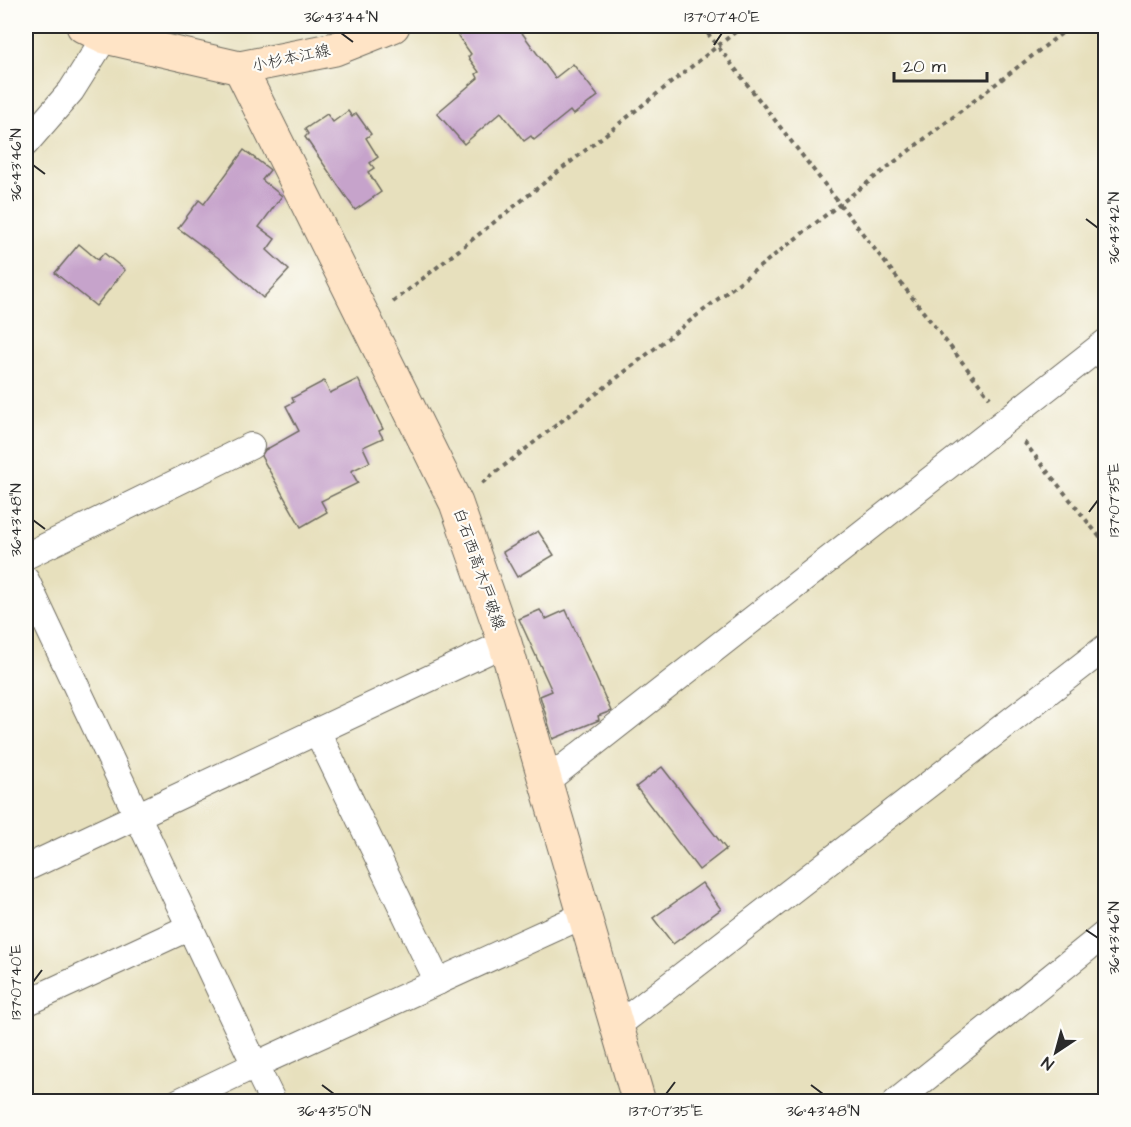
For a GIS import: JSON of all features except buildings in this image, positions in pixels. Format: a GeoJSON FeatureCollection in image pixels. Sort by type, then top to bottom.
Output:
{"type":"FeatureCollection","features":[{"type":"Feature","properties":{"kind":"main road","name":"小杉本江線"},"geometry":{"type":"LineString","coordinates":[[94,31],[240,68],[335,49],[393,26]]}},
{"type":"Feature","properties":{"kind":"main road","name":"白石西高木戸破線"},"geometry":{"type":"LineString","coordinates":[[240,68],[456,503],[505,643],[639,1101]]}},
{"type":"Feature","properties":{"kind":"street"},"geometry":{"type":"LineString","coordinates":[[26,143],[71,91],[94,31]]}},
{"type":"Feature","properties":{"kind":"street"},"geometry":{"type":"LineString","coordinates":[[545,782],[1106,342]]}},
{"type":"Feature","properties":{"kind":"street"},"geometry":{"type":"LineString","coordinates":[[26,556],[252,446]]}},
{"type":"Feature","properties":{"kind":"street"},"geometry":{"type":"LineString","coordinates":[[26,580],[273,1101]]}},
{"type":"Feature","properties":{"kind":"street"},"geometry":{"type":"LineString","coordinates":[[26,868],[505,643]]}},
{"type":"Feature","properties":{"kind":"street"},"geometry":{"type":"LineString","coordinates":[[617,1026],[1106,647]]}},
{"type":"Feature","properties":{"kind":"street"},"geometry":{"type":"LineString","coordinates":[[317,731],[438,982]]}},
{"type":"Feature","properties":{"kind":"street"},"geometry":{"type":"LineString","coordinates":[[178,1101],[584,915]]}},
{"type":"Feature","properties":{"kind":"street"},"geometry":{"type":"LineString","coordinates":[[26,1003],[190,927]]}},
{"type":"Feature","properties":{"kind":"street"},"geometry":{"type":"LineString","coordinates":[[896,1101],[1106,933]]}},
{"type":"Feature","properties":{"kind":"path"},"geometry":{"type":"LineString","coordinates":[[702,26],[1006,420],[1106,545]]}},
{"type":"Feature","properties":{"kind":"path"},"geometry":{"type":"LineString","coordinates":[[367,324],[743,26]]}},
{"type":"Feature","properties":{"kind":"path"},"geometry":{"type":"LineString","coordinates":[[456,503],[1071,26]]}}]}
